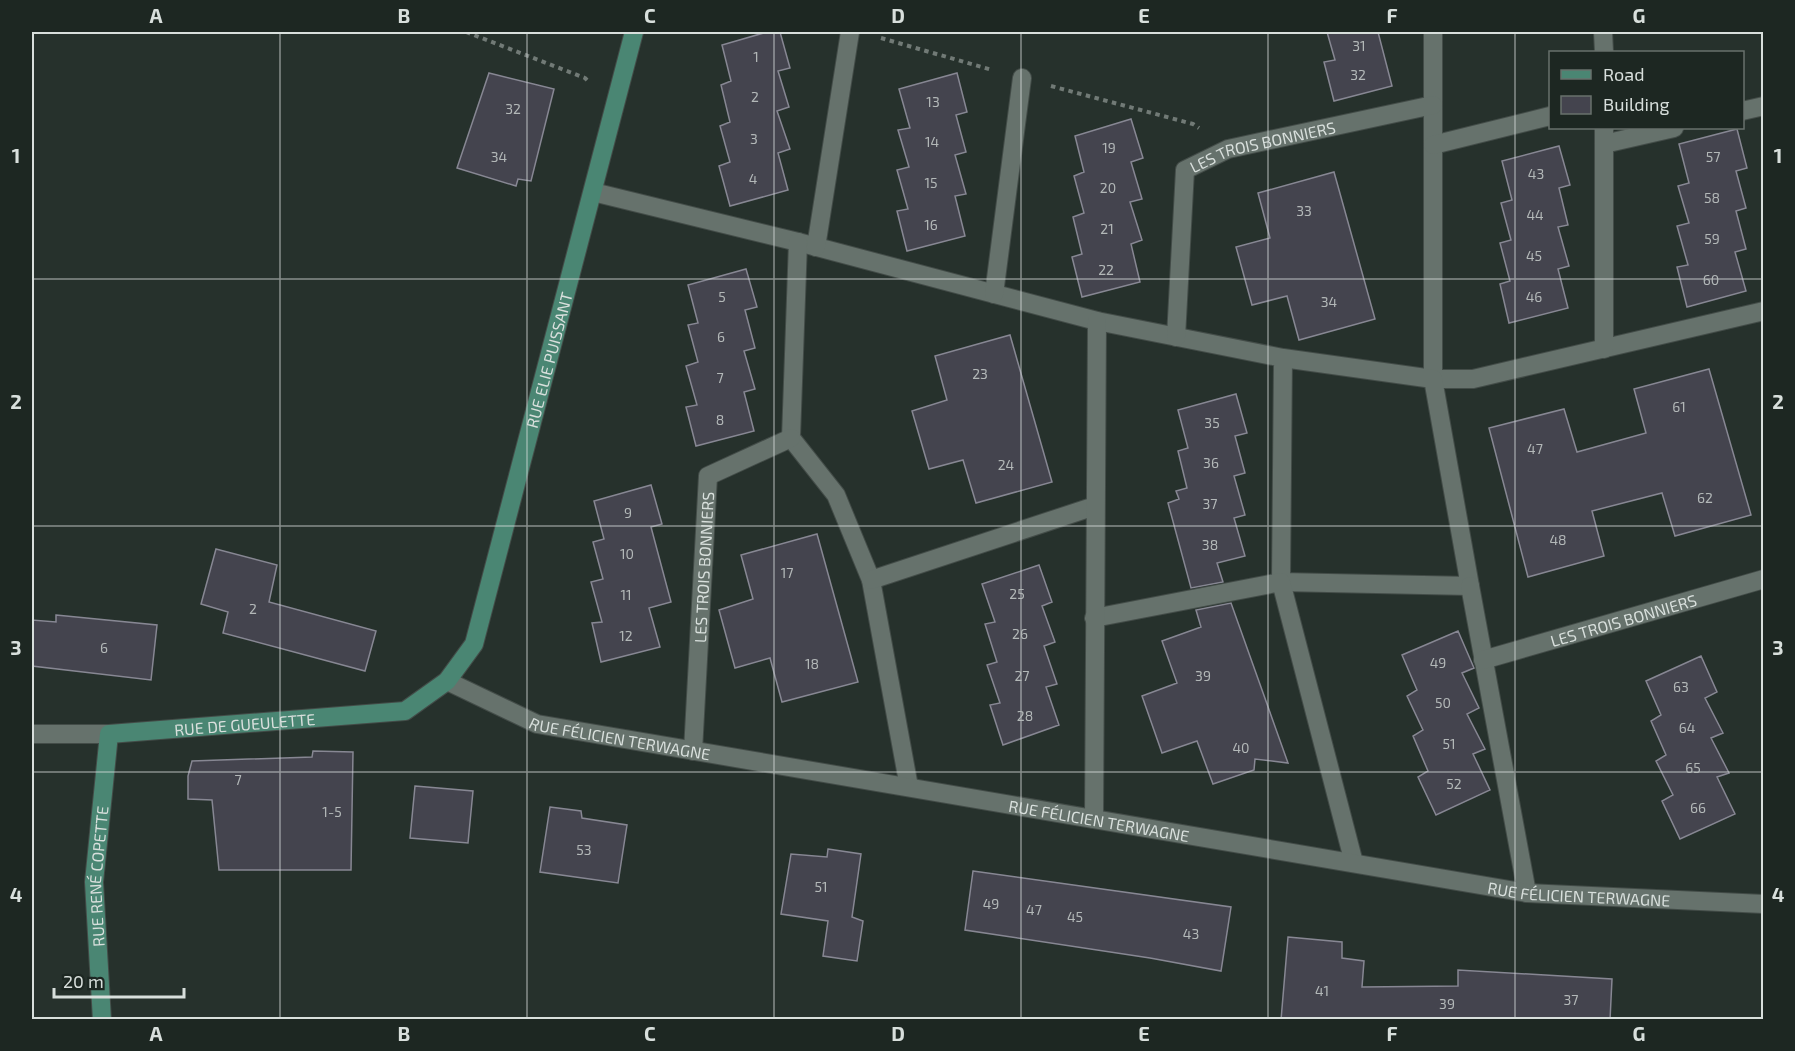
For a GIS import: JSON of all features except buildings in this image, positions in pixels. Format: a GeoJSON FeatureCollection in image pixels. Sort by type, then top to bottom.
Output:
{"type":"FeatureCollection","features":[{"type":"Feature","properties":{"kind":"street","name":"RUE ELIE PUISSANT"},"geometry":{"type":"LineString","coordinates":[[447,681],[474,644],[634,32]]}},
{"type":"Feature","properties":{"kind":"street"},"geometry":{"type":"LineString","coordinates":[[816,247],[850,32]]}},
{"type":"Feature","properties":{"kind":"street"},"geometry":{"type":"LineString","coordinates":[[1433,32],[1433,379],[1527,893]]}},
{"type":"Feature","properties":{"kind":"street"},"geometry":{"type":"LineString","coordinates":[[1604,32],[1604,51]]}},
{"type":"Feature","properties":{"kind":"street"},"geometry":{"type":"LineString","coordinates":[[994,294],[1022,78]]}},
{"type":"Feature","properties":{"kind":"street","name":"LES TROIS BONNIERS"},"geometry":{"type":"LineString","coordinates":[[1176,337],[1185,170],[1228,149],[1433,105]]}},
{"type":"Feature","properties":{"kind":"street"},"geometry":{"type":"LineString","coordinates":[[1744,111],[1764,106]]}},
{"type":"Feature","properties":{"kind":"street"},"geometry":{"type":"LineString","coordinates":[[1433,145],[1549,116]]}},
{"type":"Feature","properties":{"kind":"street"},"geometry":{"type":"LineString","coordinates":[[1604,349],[1604,136],[1665,129]]}},
{"type":"Feature","properties":{"kind":"street"},"geometry":{"type":"LineString","coordinates":[[593,192],[798,242],[1097,321],[1283,358],[1433,379],[1473,380],[1764,311]]}},
{"type":"Feature","properties":{"kind":"street"},"geometry":{"type":"LineString","coordinates":[[798,242],[791,438],[837,495],[871,580],[909,787]]}},
{"type":"Feature","properties":{"kind":"street"},"geometry":{"type":"LineString","coordinates":[[1094,819],[1097,321]]}},
{"type":"Feature","properties":{"kind":"street"},"geometry":{"type":"LineString","coordinates":[[1283,358],[1281,582],[1354,863]]}},
{"type":"Feature","properties":{"kind":"street","name":"LES TROIS BONNIERS"},"geometry":{"type":"LineString","coordinates":[[693,750],[708,476],[791,438]]}},
{"type":"Feature","properties":{"kind":"street"},"geometry":{"type":"LineString","coordinates":[[871,580],[1095,506]]}},
{"type":"Feature","properties":{"kind":"street","name":"LES TROIS BONNIERS"},"geometry":{"type":"LineString","coordinates":[[1483,660],[1764,579]]}},
{"type":"Feature","properties":{"kind":"street"},"geometry":{"type":"LineString","coordinates":[[1094,618],[1281,582],[1470,586]]}},
{"type":"Feature","properties":{"kind":"street","name":"RUE DE GUEULETTE"},"geometry":{"type":"LineString","coordinates":[[32,734],[109,734],[405,711],[447,681]]}},
{"type":"Feature","properties":{"kind":"street","name":"RUE FÉLICIEN TERWAGNE"},"geometry":{"type":"LineString","coordinates":[[447,681],[537,724],[1527,893],[1764,904]]}},
{"type":"Feature","properties":{"kind":"street","name":"RUE RENÉ COPETTE"},"geometry":{"type":"LineString","coordinates":[[102,1020],[94,882],[109,734]]}},
{"type":"Feature","properties":{"kind":"path"},"geometry":{"type":"LineString","coordinates":[[466,32],[585,78]]}}]}
